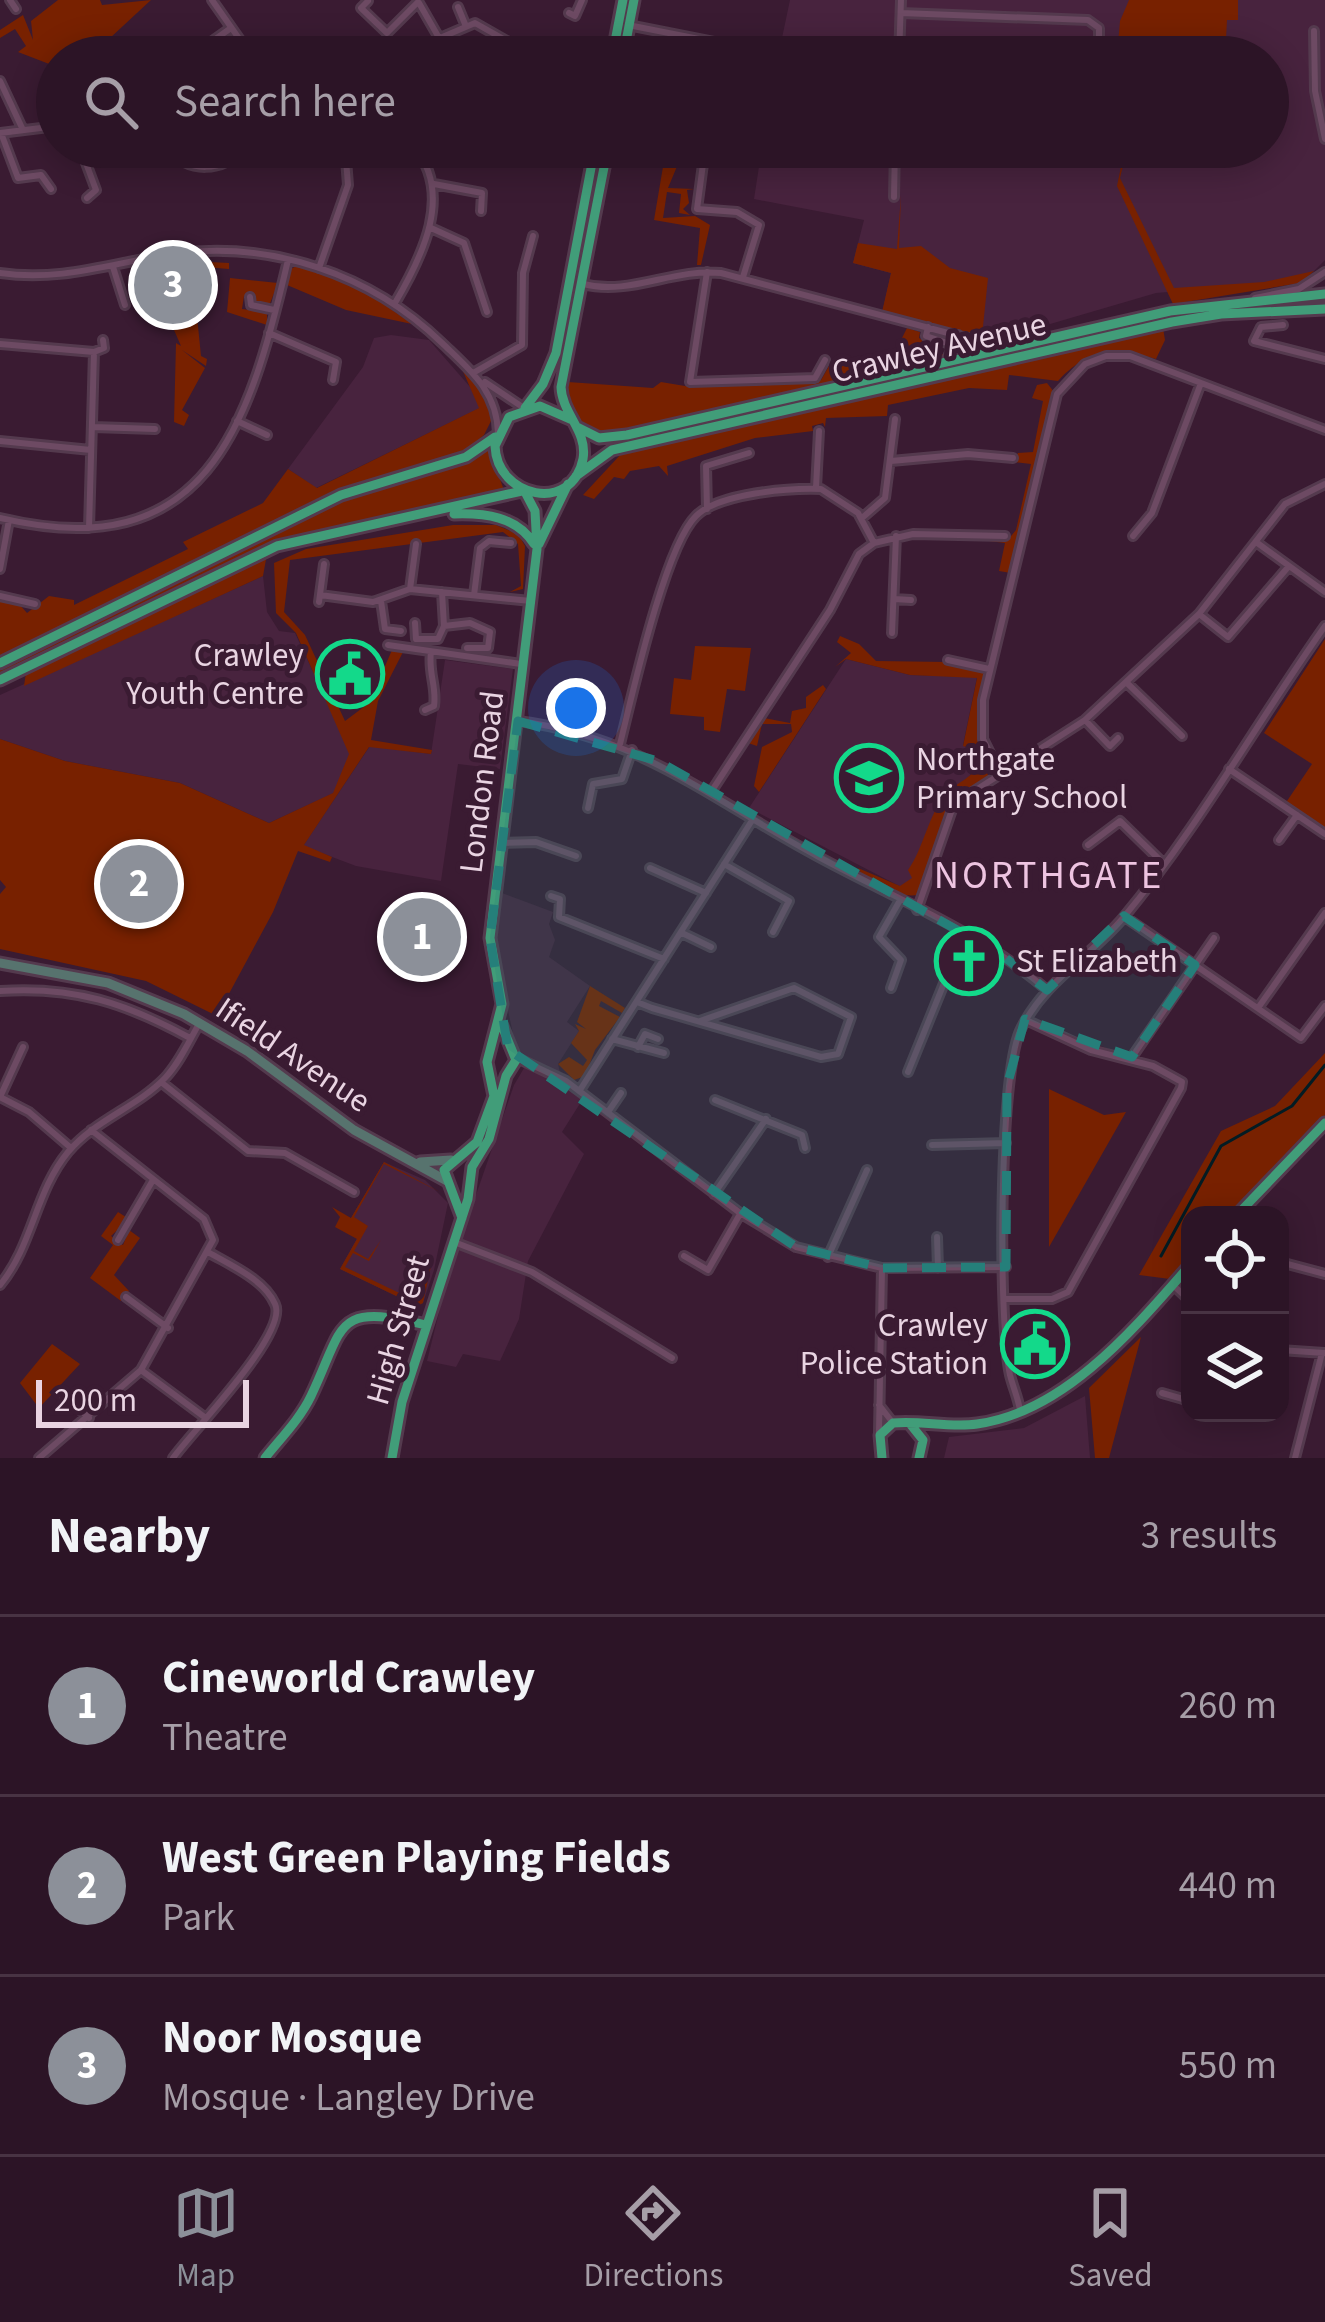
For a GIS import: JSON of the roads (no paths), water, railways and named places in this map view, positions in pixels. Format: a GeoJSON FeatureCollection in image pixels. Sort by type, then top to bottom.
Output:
{"type":"FeatureCollection","features":[{"type":"Feature","properties":{"kind":"main road"},"geometry":{"type":"LineString","coordinates":[[616,36],[623,0]]}},
{"type":"Feature","properties":{"kind":"main road"},"geometry":{"type":"LineString","coordinates":[[626,36],[634,0]]}},
{"type":"Feature","properties":{"kind":"main road"},"geometry":{"type":"LineString","coordinates":[[0,663],[341,495],[466,457],[498,433],[543,384],[556,352],[590,168]]}},
{"type":"Feature","properties":{"kind":"main road"},"geometry":{"type":"LineString","coordinates":[[0,680],[272,548],[524,492],[543,494],[572,480],[584,449],[561,387],[604,168]]}},
{"type":"Feature","properties":{"kind":"main road","name":"Crawley Avenue"},"geometry":{"type":"LineString","coordinates":[[574,423],[599,437],[627,435],[1170,311],[1325,294]]}},
{"type":"Feature","properties":{"kind":"main road","name":"Crawley Avenue"},"geometry":{"type":"LineString","coordinates":[[572,480],[612,450],[1122,333],[1221,314],[1325,309]]}},
{"type":"Feature","properties":{"kind":"main road"},"geometry":{"type":"LineString","coordinates":[[525,408],[551,407],[574,423]]}},
{"type":"Feature","properties":{"kind":"main road"},"geometry":{"type":"LineString","coordinates":[[498,433],[498,466],[524,492]]}},
{"type":"Feature","properties":{"kind":"main road","name":"London Road"},"geometry":{"type":"LineString","coordinates":[[537,549],[572,480]]}},
{"type":"Feature","properties":{"kind":"main road","name":"London Road"},"geometry":{"type":"LineString","coordinates":[[472,1167],[489,1139],[511,1062],[490,949],[537,549],[535,511],[524,492]]}},
{"type":"Feature","properties":{"kind":"main road"},"geometry":{"type":"LineString","coordinates":[[432,515],[501,519],[526,532],[537,549]]}},
{"type":"Feature","properties":{"kind":"main road","name":"London Road"},"geometry":{"type":"LineString","coordinates":[[490,1054],[501,1021]]}},
{"type":"Feature","properties":{"kind":"main road"},"geometry":{"type":"LineString","coordinates":[[470,1181],[449,1183],[444,1169],[477,1142],[487,1122],[494,1096],[490,1054],[511,1062]]}},
{"type":"Feature","properties":{"kind":"main road"},"geometry":{"type":"LineString","coordinates":[[492,1073],[511,1062]]}},
{"type":"Feature","properties":{"kind":"main road"},"geometry":{"type":"LineString","coordinates":[[1246,1206],[1325,1123]]}},
{"type":"Feature","properties":{"kind":"main road"},"geometry":{"type":"LineString","coordinates":[[454,1159],[472,1167]]}},
{"type":"Feature","properties":{"kind":"main road","name":"High Street"},"geometry":{"type":"LineString","coordinates":[[392,1458],[402,1402],[461,1219],[472,1167]]}},
{"type":"Feature","properties":{"kind":"main road","name":"High Street"},"geometry":{"type":"LineString","coordinates":[[449,1183],[461,1219]]}},
{"type":"Feature","properties":{"kind":"main road"},"geometry":{"type":"LineString","coordinates":[[880,1457],[880,1435],[893,1423],[976,1425],[1021,1414],[1070,1386],[1181,1275]]}},
{"type":"Feature","properties":{"kind":"main road"},"geometry":{"type":"LineString","coordinates":[[265,1458],[304,1408],[327,1350],[350,1322],[380,1314],[425,1325]]}},
{"type":"Feature","properties":{"kind":"main road"},"geometry":{"type":"LineString","coordinates":[[911,1425],[921,1455]]}},
{"type":"Feature","properties":{"kind":"main road"},"geometry":{"type":"LineString","coordinates":[[921,1455],[943,1425]]}},
{"type":"Feature","properties":{"kind":"street"},"geometry":{"type":"LineString","coordinates":[[10,0],[16,9]]}},
{"type":"Feature","properties":{"kind":"street"},"geometry":{"type":"LineString","coordinates":[[228,0],[214,4],[237,36]]}},
{"type":"Feature","properties":{"kind":"street"},"geometry":{"type":"LineString","coordinates":[[569,14],[575,16],[582,0]]}},
{"type":"Feature","properties":{"kind":"street"},"geometry":{"type":"LineString","coordinates":[[900,36],[901,0]]}},
{"type":"Feature","properties":{"kind":"street"},"geometry":{"type":"LineString","coordinates":[[387,33],[417,1],[439,36]]}},
{"type":"Feature","properties":{"kind":"street"},"geometry":{"type":"LineString","coordinates":[[350,19],[364,4],[390,36]]}},
{"type":"Feature","properties":{"kind":"street"},"geometry":{"type":"LineString","coordinates":[[458,7],[465,24]]}},
{"type":"Feature","properties":{"kind":"street"},"geometry":{"type":"LineString","coordinates":[[901,13],[1090,21],[1099,28],[1099,36]]}},
{"type":"Feature","properties":{"kind":"street"},"geometry":{"type":"LineString","coordinates":[[444,36],[465,24],[482,24],[508,36]]}},
{"type":"Feature","properties":{"kind":"street"},"geometry":{"type":"LineString","coordinates":[[628,26],[681,36]]}},
{"type":"Feature","properties":{"kind":"street"},"geometry":{"type":"LineString","coordinates":[[220,36],[231,28]]}},
{"type":"Feature","properties":{"kind":"street"},"geometry":{"type":"LineString","coordinates":[[1314,31],[1315,91],[1325,139]]}},
{"type":"Feature","properties":{"kind":"street"},"geometry":{"type":"LineString","coordinates":[[0,81],[22,130]]}},
{"type":"Feature","properties":{"kind":"street"},"geometry":{"type":"LineString","coordinates":[[36,128],[1,133],[18,178],[41,175],[51,189]]}},
{"type":"Feature","properties":{"kind":"street"},"geometry":{"type":"LineString","coordinates":[[87,198],[96,188],[88,168]]}},
{"type":"Feature","properties":{"kind":"street"},"geometry":{"type":"LineString","coordinates":[[319,268],[348,185],[347,168]]}},
{"type":"Feature","properties":{"kind":"street"},"geometry":{"type":"LineString","coordinates":[[395,303],[429,227],[434,184],[425,168]]}},
{"type":"Feature","properties":{"kind":"street"},"geometry":{"type":"LineString","coordinates":[[702,168],[696,208],[737,212],[760,226],[743,277]]}},
{"type":"Feature","properties":{"kind":"street"},"geometry":{"type":"LineString","coordinates":[[894,197],[895,168]]}},
{"type":"Feature","properties":{"kind":"street"},"geometry":{"type":"LineString","coordinates":[[434,184],[482,193],[481,211]]}},
{"type":"Feature","properties":{"kind":"street"},"geometry":{"type":"LineString","coordinates":[[429,227],[464,243],[487,312]]}},
{"type":"Feature","properties":{"kind":"street"},"geometry":{"type":"LineString","coordinates":[[472,373],[522,345],[523,274],[533,236]]}},
{"type":"Feature","properties":{"kind":"street"},"geometry":{"type":"LineString","coordinates":[[0,273],[68,276],[205,251],[288,260],[319,268],[395,303],[472,373],[525,408]]}},
{"type":"Feature","properties":{"kind":"street"},"geometry":{"type":"LineString","coordinates":[[0,569],[4,519],[89,527],[131,523],[182,499],[207,472],[236,421],[269,333],[288,260]]}},
{"type":"Feature","properties":{"kind":"street"},"geometry":{"type":"LineString","coordinates":[[112,267],[124,305]]}},
{"type":"Feature","properties":{"kind":"street"},"geometry":{"type":"LineString","coordinates":[[583,284],[619,288],[707,272],[743,277],[958,335],[1006,340]]}},
{"type":"Feature","properties":{"kind":"street"},"geometry":{"type":"LineString","coordinates":[[707,272],[690,382],[815,378],[825,360]]}},
{"type":"Feature","properties":{"kind":"street"},"geometry":{"type":"LineString","coordinates":[[1240,300],[1299,289],[1325,272]]}},
{"type":"Feature","properties":{"kind":"street"},"geometry":{"type":"LineString","coordinates":[[250,297],[251,305],[275,310]]}},
{"type":"Feature","properties":{"kind":"street"},"geometry":{"type":"LineString","coordinates":[[1283,325],[1261,327],[1254,341],[1325,359]]}},
{"type":"Feature","properties":{"kind":"street"},"geometry":{"type":"LineString","coordinates":[[928,327],[926,336],[947,344]]}},
{"type":"Feature","properties":{"kind":"street"},"geometry":{"type":"LineString","coordinates":[[269,333],[330,358],[339,365],[333,380]]}},
{"type":"Feature","properties":{"kind":"street"},"geometry":{"type":"LineString","coordinates":[[895,376],[952,354],[958,335]]}},
{"type":"Feature","properties":{"kind":"street"},"geometry":{"type":"LineString","coordinates":[[0,344],[94,352],[104,348],[104,340]]}},
{"type":"Feature","properties":{"kind":"street"},"geometry":{"type":"LineString","coordinates":[[89,527],[94,352]]}},
{"type":"Feature","properties":{"kind":"street"},"geometry":{"type":"LineString","coordinates":[[1000,773],[981,723],[989,669],[1046,428],[1064,382],[1085,364],[1114,355],[1135,357],[1325,430]]}},
{"type":"Feature","properties":{"kind":"street"},"geometry":{"type":"LineString","coordinates":[[472,373],[496,404],[498,433]]}},
{"type":"Feature","properties":{"kind":"street"},"geometry":{"type":"LineString","coordinates":[[1132,536],[1160,492],[1201,383]]}},
{"type":"Feature","properties":{"kind":"street"},"geometry":{"type":"LineString","coordinates":[[861,518],[885,498],[895,418]]}},
{"type":"Feature","properties":{"kind":"street"},"geometry":{"type":"LineString","coordinates":[[236,421],[266,435]]}},
{"type":"Feature","properties":{"kind":"street"},"geometry":{"type":"LineString","coordinates":[[92,427],[155,429]]}},
{"type":"Feature","properties":{"kind":"street"},"geometry":{"type":"LineString","coordinates":[[816,489],[819,431]]}},
{"type":"Feature","properties":{"kind":"street"},"geometry":{"type":"LineString","coordinates":[[0,441],[91,451]]}},
{"type":"Feature","properties":{"kind":"street"},"geometry":{"type":"LineString","coordinates":[[620,744],[677,546],[706,509],[706,466],[749,453]]}},
{"type":"Feature","properties":{"kind":"street"},"geometry":{"type":"LineString","coordinates":[[891,461],[968,454],[1013,458]]}},
{"type":"Feature","properties":{"kind":"street"},"geometry":{"type":"LineString","coordinates":[[917,910],[948,812],[972,788],[1085,721],[1128,684],[1199,614],[1285,504],[1325,484]]}},
{"type":"Feature","properties":{"kind":"street"},"geometry":{"type":"LineString","coordinates":[[706,509],[816,489],[843,500],[861,518],[874,543]]}},
{"type":"Feature","properties":{"kind":"street"},"geometry":{"type":"LineString","coordinates":[[1150,489],[1160,492]]}},
{"type":"Feature","properties":{"kind":"street"},"geometry":{"type":"LineString","coordinates":[[1140,529],[1148,538]]}},
{"type":"Feature","properties":{"kind":"street"},"geometry":{"type":"LineString","coordinates":[[892,633],[896,536]]}},
{"type":"Feature","properties":{"kind":"street"},"geometry":{"type":"LineString","coordinates":[[711,792],[830,610],[849,567],[874,543],[896,536],[1005,536]]}},
{"type":"Feature","properties":{"kind":"street"},"geometry":{"type":"LineString","coordinates":[[474,595],[480,548],[489,541],[511,543]]}},
{"type":"Feature","properties":{"kind":"street"},"geometry":{"type":"LineString","coordinates":[[1256,542],[1325,592]]}},
{"type":"Feature","properties":{"kind":"street"},"geometry":{"type":"LineString","coordinates":[[410,589],[416,544]]}},
{"type":"Feature","properties":{"kind":"street"},"geometry":{"type":"LineString","coordinates":[[324,564],[320,598],[381,601],[410,589],[531,601]]}},
{"type":"Feature","properties":{"kind":"street"},"geometry":{"type":"LineString","coordinates":[[1199,614],[1228,637],[1289,566]]}},
{"type":"Feature","properties":{"kind":"street"},"geometry":{"type":"LineString","coordinates":[[415,623],[416,639],[438,639],[444,626],[442,592]]}},
{"type":"Feature","properties":{"kind":"street"},"geometry":{"type":"LineString","coordinates":[[0,596],[35,604]]}},
{"type":"Feature","properties":{"kind":"street"},"geometry":{"type":"LineString","coordinates":[[894,599],[911,600]]}},
{"type":"Feature","properties":{"kind":"street"},"geometry":{"type":"LineString","coordinates":[[381,601],[385,629],[401,631]]}},
{"type":"Feature","properties":{"kind":"street"},"geometry":{"type":"LineString","coordinates":[[444,626],[485,626],[490,646],[467,648]]}},
{"type":"Feature","properties":{"kind":"street"},"geometry":{"type":"LineString","coordinates":[[1021,1414],[1010,1374],[1006,1143],[1008,1076],[1026,1020],[1047,991],[1124,916],[1325,626]]}},
{"type":"Feature","properties":{"kind":"street"},"geometry":{"type":"LineString","coordinates":[[388,645],[524,664]]}},
{"type":"Feature","properties":{"kind":"street"},"geometry":{"type":"LineString","coordinates":[[425,710],[434,706],[436,690],[430,679],[431,652]]}},
{"type":"Feature","properties":{"kind":"street"},"geometry":{"type":"LineString","coordinates":[[949,660],[989,669]]}},
{"type":"Feature","properties":{"kind":"street"},"geometry":{"type":"LineString","coordinates":[[1128,684],[1182,736]]}},
{"type":"Feature","properties":{"kind":"street"},"geometry":{"type":"LineString","coordinates":[[518,721],[632,749],[711,792],[751,821],[1003,956],[1047,991]]}},
{"type":"Feature","properties":{"kind":"street"},"geometry":{"type":"LineString","coordinates":[[1085,721],[1110,746],[1118,738]]}},
{"type":"Feature","properties":{"kind":"street"},"geometry":{"type":"LineString","coordinates":[[588,808],[593,784],[622,778],[632,749]]}},
{"type":"Feature","properties":{"kind":"street"},"geometry":{"type":"LineString","coordinates":[[1229,769],[1325,834]]}},
{"type":"Feature","properties":{"kind":"street"},"geometry":{"type":"LineString","coordinates":[[1279,840],[1297,815]]}},
{"type":"Feature","properties":{"kind":"street"},"geometry":{"type":"LineString","coordinates":[[580,1090],[751,821]]}},
{"type":"Feature","properties":{"kind":"street"},"geometry":{"type":"LineString","coordinates":[[1088,845],[1120,821],[1163,864]]}},
{"type":"Feature","properties":{"kind":"street"},"geometry":{"type":"LineString","coordinates":[[502,843],[536,842],[576,856]]}},
{"type":"Feature","properties":{"kind":"street"},"geometry":{"type":"LineString","coordinates":[[724,864],[789,901],[773,932]]}},
{"type":"Feature","properties":{"kind":"street"},"geometry":{"type":"LineString","coordinates":[[650,868],[706,893]]}},
{"type":"Feature","properties":{"kind":"street"},"geometry":{"type":"LineString","coordinates":[[551,896],[560,899],[559,917],[664,959]]}},
{"type":"Feature","properties":{"kind":"street"},"geometry":{"type":"LineString","coordinates":[[891,988],[901,960],[879,937],[900,901]]}},
{"type":"Feature","properties":{"kind":"street"},"geometry":{"type":"LineString","coordinates":[[1258,1008],[1325,913]]}},
{"type":"Feature","properties":{"kind":"street"},"geometry":{"type":"LineString","coordinates":[[1124,916],[1301,1039],[1325,1006]]}},
{"type":"Feature","properties":{"kind":"street"},"geometry":{"type":"LineString","coordinates":[[682,933],[711,947]]}},
{"type":"Feature","properties":{"kind":"street"},"geometry":{"type":"LineString","coordinates":[[908,1072],[964,934]]}},
{"type":"Feature","properties":{"kind":"street"},"geometry":{"type":"LineString","coordinates":[[1132,1057],[1214,938]]}},
{"type":"Feature","properties":{"kind":"street","name":"Ifield Avenue"},"geometry":{"type":"LineString","coordinates":[[0,963],[122,987],[200,1022],[354,1130],[449,1183]]}},
{"type":"Feature","properties":{"kind":"street"},"geometry":{"type":"LineString","coordinates":[[0,991],[48,988],[92,994],[191,1038]]}},
{"type":"Feature","properties":{"kind":"street"},"geometry":{"type":"LineString","coordinates":[[637,1002],[700,1021],[830,1058],[838,1054],[851,1018],[794,988],[700,1021]]}},
{"type":"Feature","properties":{"kind":"street"},"geometry":{"type":"LineString","coordinates":[[1006,1299],[1052,1299],[1068,1292],[1181,1088],[1181,1082],[1132,1057],[1091,1050],[1026,1020]]}},
{"type":"Feature","properties":{"kind":"street"},"geometry":{"type":"LineString","coordinates":[[0,1286],[13,1268],[48,1181],[71,1148],[161,1082],[200,1022]]}},
{"type":"Feature","properties":{"kind":"street"},"geometry":{"type":"LineString","coordinates":[[638,1047],[645,1034],[658,1039]]}},
{"type":"Feature","properties":{"kind":"street"},"geometry":{"type":"LineString","coordinates":[[612,1039],[664,1053]]}},
{"type":"Feature","properties":{"kind":"street"},"geometry":{"type":"LineString","coordinates":[[23,1047],[0,1097],[28,1112],[71,1148]]}},
{"type":"Feature","properties":{"kind":"street"},"geometry":{"type":"LineString","coordinates":[[511,1062],[535,1066],[580,1090],[740,1214],[796,1247],[882,1268],[1006,1268]]}},
{"type":"Feature","properties":{"kind":"street"},"geometry":{"type":"LineString","coordinates":[[161,1082],[248,1151],[285,1153],[354,1192]]}},
{"type":"Feature","properties":{"kind":"street"},"geometry":{"type":"LineString","coordinates":[[608,1112],[622,1093]]}},
{"type":"Feature","properties":{"kind":"street"},"geometry":{"type":"LineString","coordinates":[[715,1100],[802,1135],[805,1148]]}},
{"type":"Feature","properties":{"kind":"street"},"geometry":{"type":"LineString","coordinates":[[714,1194],[766,1119]]}},
{"type":"Feature","properties":{"kind":"street"},"geometry":{"type":"LineString","coordinates":[[38,1458],[141,1370],[213,1240],[208,1224],[92,1130]]}},
{"type":"Feature","properties":{"kind":"street"},"geometry":{"type":"LineString","coordinates":[[932,1145],[1006,1143]]}},
{"type":"Feature","properties":{"kind":"street"},"geometry":{"type":"LineString","coordinates":[[415,1162],[454,1159]]}},
{"type":"Feature","properties":{"kind":"street"},"geometry":{"type":"LineString","coordinates":[[828,1257],[867,1170]]}},
{"type":"Feature","properties":{"kind":"street"},"geometry":{"type":"LineString","coordinates":[[118,1240],[152,1180]]}},
{"type":"Feature","properties":{"kind":"street"},"geometry":{"type":"LineString","coordinates":[[684,1256],[707,1270],[740,1214]]}},
{"type":"Feature","properties":{"kind":"street"},"geometry":{"type":"LineString","coordinates":[[937,1237],[938,1268]]}},
{"type":"Feature","properties":{"kind":"street"},"geometry":{"type":"LineString","coordinates":[[453,1241],[532,1272],[672,1358]]}},
{"type":"Feature","properties":{"kind":"street"},"geometry":{"type":"LineString","coordinates":[[173,1458],[203,1416],[262,1351],[278,1319],[276,1305],[262,1286],[208,1252]]}},
{"type":"Feature","properties":{"kind":"street"},"geometry":{"type":"LineString","coordinates":[[2,1261],[13,1268]]}},
{"type":"Feature","properties":{"kind":"street"},"geometry":{"type":"LineString","coordinates":[[1289,1264],[1325,1274]]}},
{"type":"Feature","properties":{"kind":"street"},"geometry":{"type":"LineString","coordinates":[[880,1435],[882,1268]]}},
{"type":"Feature","properties":{"kind":"street"},"geometry":{"type":"LineString","coordinates":[[1172,1285],[1181,1293]]}},
{"type":"Feature","properties":{"kind":"street"},"geometry":{"type":"LineString","coordinates":[[126,1297],[168,1328]]}},
{"type":"Feature","properties":{"kind":"street"},"geometry":{"type":"LineString","coordinates":[[1289,1351],[1324,1353],[1295,1458]]}},
{"type":"Feature","properties":{"kind":"street"},"geometry":{"type":"LineString","coordinates":[[141,1370],[203,1416]]}},
{"type":"Feature","properties":{"kind":"street"},"geometry":{"type":"LineString","coordinates":[[61,1392],[89,1418]]}},
{"type":"Feature","properties":{"kind":"street"},"geometry":{"type":"LineString","coordinates":[[1162,1393],[1181,1398]]}},
{"type":"Feature","properties":{"kind":"street"},"geometry":{"type":"LineString","coordinates":[[879,1405],[893,1423]]}},
{"type":"Feature","properties":{"kind":"waterway"},"geometry":{"type":"LineString","coordinates":[[1161,1256],[1221,1146],[1292,1106],[1325,1065]]}},
{"type":"Feature","properties":{"kind":"place","name":"Noor Mosque"},"geometry":{"type":"Point","coordinates":[173,285]}},
{"type":"Feature","properties":{"kind":"place","name":"Crawley Youth Centre"},"geometry":{"type":"Point","coordinates":[350,674]}},
{"type":"Feature","properties":{"kind":"place","name":"Northgate Primary School"},"geometry":{"type":"Point","coordinates":[869,778]}},
{"type":"Feature","properties":{"kind":"place","name":"West Green Playing Fields"},"geometry":{"type":"Point","coordinates":[139,884]}},
{"type":"Feature","properties":{"kind":"place","name":"Cineworld Crawley"},"geometry":{"type":"Point","coordinates":[422,937]}},
{"type":"Feature","properties":{"kind":"place","name":"St Elizabeth"},"geometry":{"type":"Point","coordinates":[969,961]}},
{"type":"Feature","properties":{"kind":"place","name":"Crawley Police Station"},"geometry":{"type":"Point","coordinates":[1035,1344]}},
{"type":"Feature","properties":{"kind":"district","name":"NORTHGATE"},"geometry":{"type":"Point","coordinates":[1049,876]}}]}
